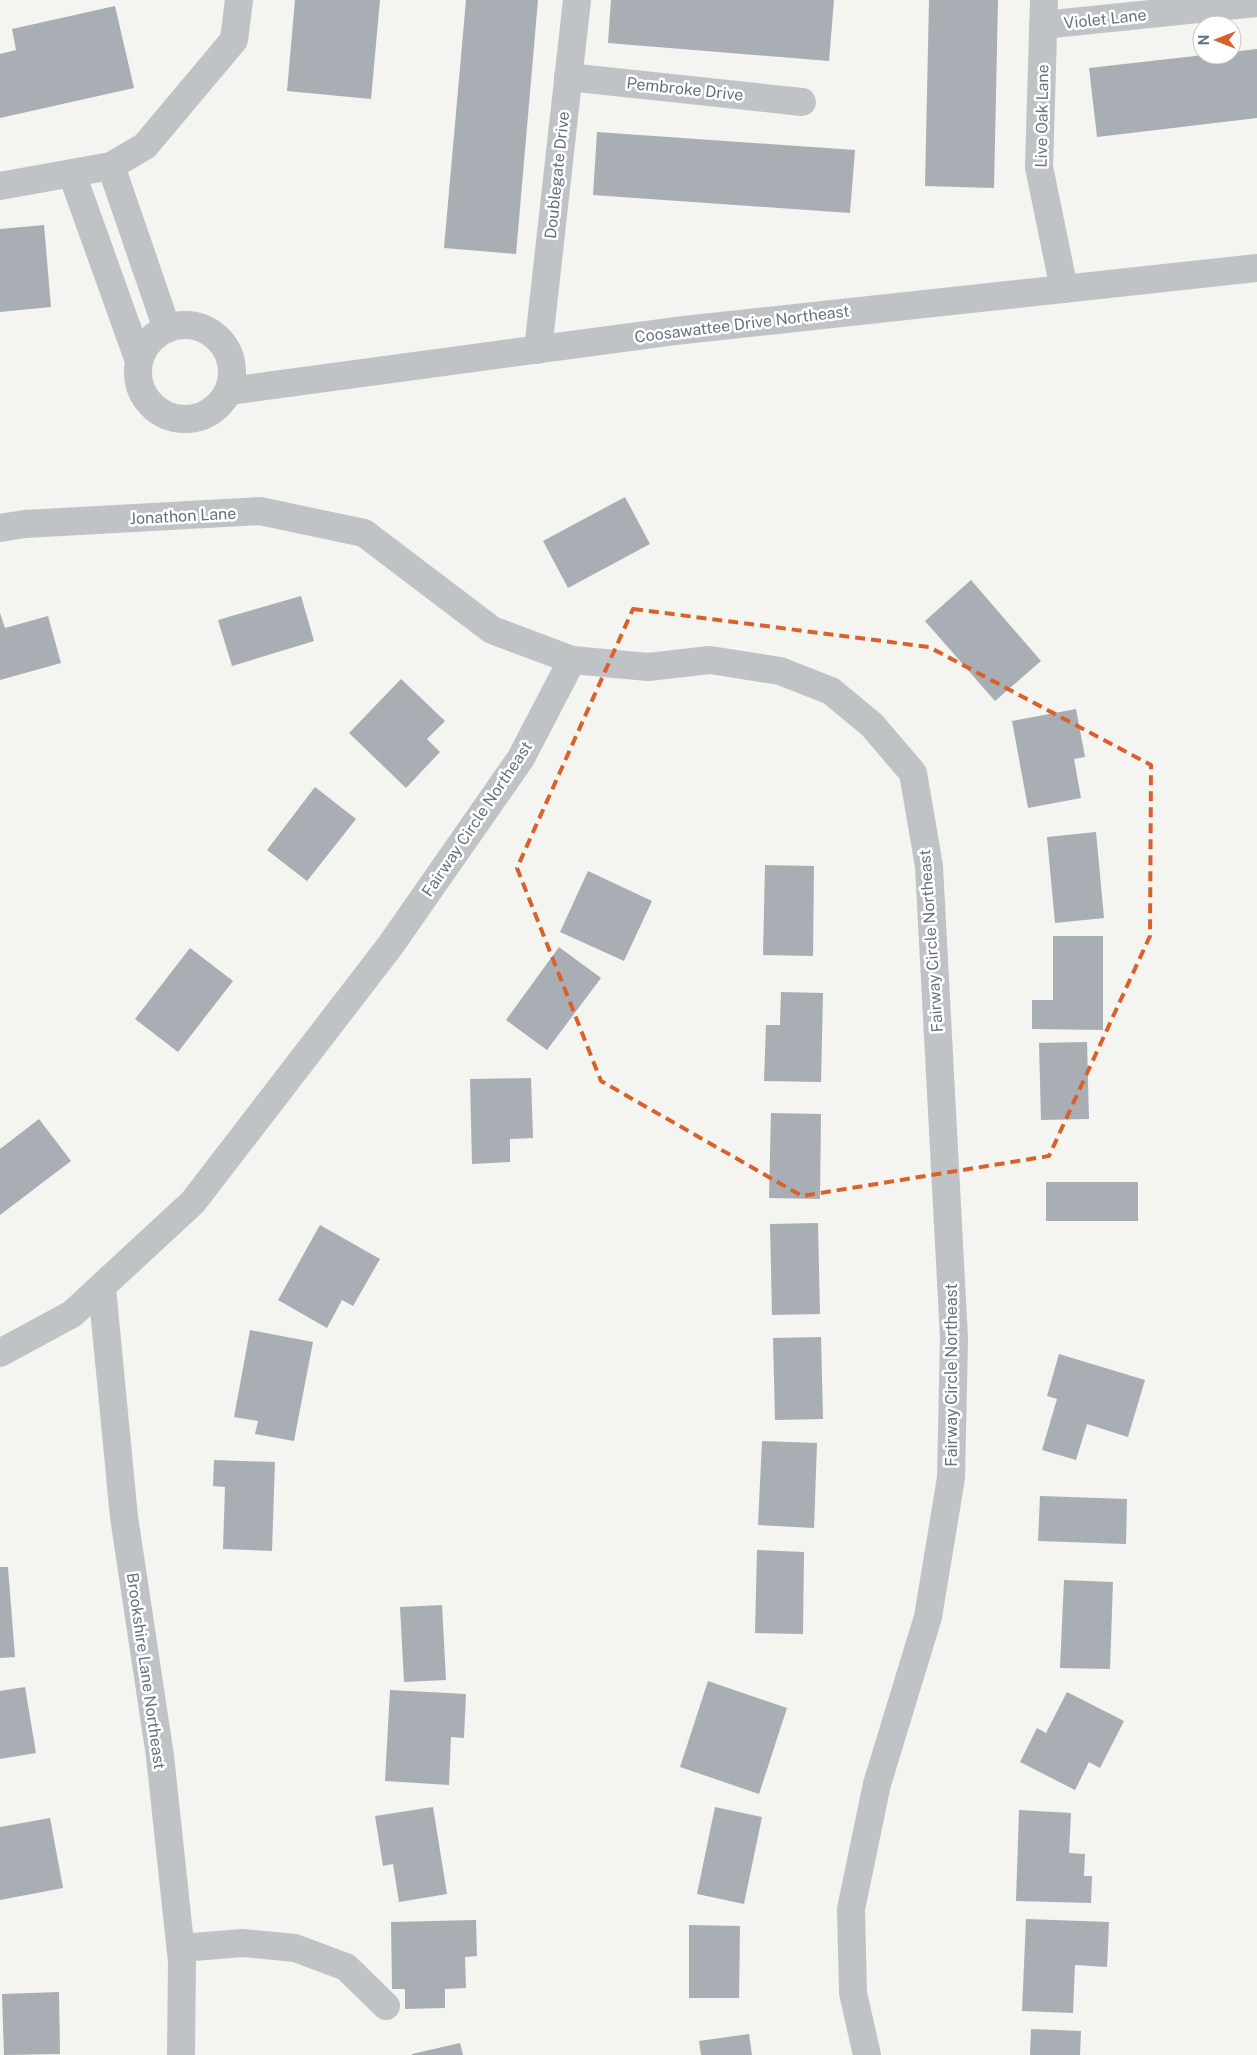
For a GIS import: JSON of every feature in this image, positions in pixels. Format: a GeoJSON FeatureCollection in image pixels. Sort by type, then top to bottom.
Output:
{"type":"FeatureCollection","features":[{"type":"Feature","properties":{"kind":"street"},"geometry":{"type":"LineString","coordinates":[[0,186],[111,166],[145,146],[234,40],[239,0]]}},
{"type":"Feature","properties":{"kind":"street","name":"Doublegate Drive"},"geometry":{"type":"LineString","coordinates":[[538,350],[576,0]]}},
{"type":"Feature","properties":{"kind":"street","name":"Violet Lane"},"geometry":{"type":"LineString","coordinates":[[1044,12],[1257,3]]}},
{"type":"Feature","properties":{"kind":"street","name":"Live Oak Lane"},"geometry":{"type":"LineString","coordinates":[[1044,12],[1039,167],[1064,289]]}},
{"type":"Feature","properties":{"kind":"street","name":"Pembroke Drive"},"geometry":{"type":"LineString","coordinates":[[568,77],[802,102]]}},
{"type":"Feature","properties":{"kind":"street"},"geometry":{"type":"LineString","coordinates":[[111,166],[167,329]]}},
{"type":"Feature","properties":{"kind":"street"},"geometry":{"type":"LineString","coordinates":[[72,174],[139,361],[139,381],[147,400],[156,410],[169,417],[183,420],[197,418],[210,412],[221,403],[228,391],[232,377],[231,361],[225,346],[214,334],[199,327],[183,325],[167,329],[153,337],[139,361]]}},
{"type":"Feature","properties":{"kind":"street"},"geometry":{"type":"LineString","coordinates":[[106,267],[141,254]]}},
{"type":"Feature","properties":{"kind":"street","name":"Coosawattee Drive Northeast"},"geometry":{"type":"LineString","coordinates":[[228,391],[675,331],[1257,268]]}},
{"type":"Feature","properties":{"kind":"street","name":"Jonathon Lane"},"geometry":{"type":"LineString","coordinates":[[0,528],[25,524],[260,512],[364,533],[492,630],[572,660]]}},
{"type":"Feature","properties":{"kind":"street","name":"Fairway Circle Northeast"},"geometry":{"type":"LineString","coordinates":[[0,1353],[72,1314],[193,1202],[390,946],[521,758],[572,660],[648,667],[710,660],[780,671],[831,691],[872,725],[913,773],[929,866],[954,1338],[951,1478],[928,1617],[877,1784],[851,1909],[853,1993],[867,2055]]}},
{"type":"Feature","properties":{"kind":"street","name":"Brookshire Lane Northeast"},"geometry":{"type":"LineString","coordinates":[[102,1288],[124,1517],[160,1756],[182,1962],[181,2055]]}},
{"type":"Feature","properties":{"kind":"street"},"geometry":{"type":"LineString","coordinates":[[180,1948],[244,1943],[295,1948],[346,1967],[386,2006]]}},
{"type":"Feature","properties":{"kind":"highlighted area"},"geometry":{"type":"Polygon","coordinates":[[[633,609],[929,647],[1151,765],[1150,936],[1049,1156],[802,1196],[601,1081],[517,868],[633,609]]]}},
{"type":"Feature","properties":{"kind":"building"},"geometry":{"type":"Polygon","coordinates":[[[295,0],[380,0],[371,99],[287,91],[295,0]]]}},
{"type":"Feature","properties":{"kind":"building"},"geometry":{"type":"Polygon","coordinates":[[[466,0],[538,0],[516,254],[444,248],[466,0]]]}},
{"type":"Feature","properties":{"kind":"building"},"geometry":{"type":"Polygon","coordinates":[[[611,0],[834,0],[829,61],[608,43],[611,0]]]}},
{"type":"Feature","properties":{"kind":"building"},"geometry":{"type":"Polygon","coordinates":[[[929,0],[998,0],[994,188],[925,186],[929,0]]]}},
{"type":"Feature","properties":{"kind":"building"},"geometry":{"type":"Polygon","coordinates":[[[115,6],[134,88],[0,118],[0,54],[16,50],[12,29],[115,6]]]}},
{"type":"Feature","properties":{"kind":"building"},"geometry":{"type":"Polygon","coordinates":[[[1257,49],[1257,118],[1097,137],[1089,68],[1192,56],[1192,65],[1242,65],[1242,51],[1257,49]]]}},
{"type":"Feature","properties":{"kind":"building"},"geometry":{"type":"Polygon","coordinates":[[[597,132],[855,150],[850,213],[593,195],[597,132]]]}},
{"type":"Feature","properties":{"kind":"building"},"geometry":{"type":"Polygon","coordinates":[[[44,225],[51,307],[0,312],[0,229],[44,225]]]}},
{"type":"Feature","properties":{"kind":"building"},"geometry":{"type":"Polygon","coordinates":[[[625,497],[650,544],[568,588],[543,541],[625,497]]]}},
{"type":"Feature","properties":{"kind":"building"},"geometry":{"type":"Polygon","coordinates":[[[971,580],[1041,661],[995,701],[925,621],[971,580]]]}},
{"type":"Feature","properties":{"kind":"building"},"geometry":{"type":"Polygon","coordinates":[[[301,596],[314,641],[232,666],[218,620],[301,596]]]}},
{"type":"Feature","properties":{"kind":"building"},"geometry":{"type":"Polygon","coordinates":[[[0,613],[5,628],[48,616],[61,663],[0,680],[0,613]]]}},
{"type":"Feature","properties":{"kind":"building"},"geometry":{"type":"Polygon","coordinates":[[[401,679],[445,721],[427,739],[440,752],[406,788],[349,733],[401,679]]]}},
{"type":"Feature","properties":{"kind":"building"},"geometry":{"type":"Polygon","coordinates":[[[1076,709],[1085,757],[1074,759],[1081,798],[1028,808],[1012,721],[1076,709]]]}},
{"type":"Feature","properties":{"kind":"building"},"geometry":{"type":"Polygon","coordinates":[[[315,787],[356,819],[307,881],[267,850],[315,787]]]}},
{"type":"Feature","properties":{"kind":"building"},"geometry":{"type":"Polygon","coordinates":[[[1096,832],[1104,918],[1055,923],[1047,837],[1096,832]]]}},
{"type":"Feature","properties":{"kind":"building"},"geometry":{"type":"Polygon","coordinates":[[[765,865],[814,866],[813,956],[763,955],[765,865]]]}},
{"type":"Feature","properties":{"kind":"building"},"geometry":{"type":"Polygon","coordinates":[[[588,871],[652,901],[624,961],[560,932],[588,871]]]}},
{"type":"Feature","properties":{"kind":"building"},"geometry":{"type":"Polygon","coordinates":[[[1053,936],[1103,936],[1103,1030],[1032,1029],[1032,1000],[1053,1000],[1053,936]]]}},
{"type":"Feature","properties":{"kind":"building"},"geometry":{"type":"Polygon","coordinates":[[[559,947],[601,978],[547,1050],[506,1020],[559,947]]]}},
{"type":"Feature","properties":{"kind":"building"},"geometry":{"type":"Polygon","coordinates":[[[190,948],[233,981],[178,1052],[135,1019],[190,948]]]}},
{"type":"Feature","properties":{"kind":"building"},"geometry":{"type":"Polygon","coordinates":[[[781,992],[823,993],[821,1082],[764,1081],[766,1025],[780,1025],[781,992]]]}},
{"type":"Feature","properties":{"kind":"building"},"geometry":{"type":"Polygon","coordinates":[[[1087,1042],[1089,1119],[1041,1120],[1039,1043],[1087,1042]]]}},
{"type":"Feature","properties":{"kind":"building"},"geometry":{"type":"Polygon","coordinates":[[[531,1078],[533,1138],[510,1139],[510,1162],[472,1164],[470,1079],[531,1078]]]}},
{"type":"Feature","properties":{"kind":"building"},"geometry":{"type":"Polygon","coordinates":[[[771,1113],[821,1114],[820,1199],[769,1198],[771,1113]]]}},
{"type":"Feature","properties":{"kind":"building"},"geometry":{"type":"Polygon","coordinates":[[[39,1119],[71,1161],[0,1215],[0,1149],[39,1119]]]}},
{"type":"Feature","properties":{"kind":"building"},"geometry":{"type":"Polygon","coordinates":[[[1046,1182],[1138,1182],[1138,1221],[1046,1221],[1046,1182]]]}},
{"type":"Feature","properties":{"kind":"building"},"geometry":{"type":"Polygon","coordinates":[[[818,1223],[820,1314],[772,1315],[770,1224],[818,1223]]]}},
{"type":"Feature","properties":{"kind":"building"},"geometry":{"type":"Polygon","coordinates":[[[320,1225],[380,1259],[353,1306],[342,1300],[327,1328],[278,1300],[320,1225]]]}},
{"type":"Feature","properties":{"kind":"building"},"geometry":{"type":"Polygon","coordinates":[[[250,1330],[313,1342],[294,1441],[255,1434],[258,1421],[234,1417],[250,1330]]]}},
{"type":"Feature","properties":{"kind":"building"},"geometry":{"type":"Polygon","coordinates":[[[821,1337],[823,1419],[775,1420],[773,1338],[821,1337]]]}},
{"type":"Feature","properties":{"kind":"building"},"geometry":{"type":"Polygon","coordinates":[[[1059,1354],[1145,1380],[1128,1437],[1087,1424],[1076,1460],[1042,1450],[1057,1399],[1047,1396],[1059,1354]]]}},
{"type":"Feature","properties":{"kind":"building"},"geometry":{"type":"Polygon","coordinates":[[[762,1441],[817,1443],[814,1528],[758,1525],[762,1441]]]}},
{"type":"Feature","properties":{"kind":"building"},"geometry":{"type":"Polygon","coordinates":[[[214,1460],[275,1462],[272,1551],[223,1549],[225,1487],[213,1486],[214,1460]]]}},
{"type":"Feature","properties":{"kind":"building"},"geometry":{"type":"Polygon","coordinates":[[[1040,1496],[1127,1499],[1126,1544],[1038,1541],[1040,1496]]]}},
{"type":"Feature","properties":{"kind":"building"},"geometry":{"type":"Polygon","coordinates":[[[757,1550],[804,1552],[803,1634],[755,1633],[757,1550]]]}},
{"type":"Feature","properties":{"kind":"building"},"geometry":{"type":"Polygon","coordinates":[[[0,1567],[8,1567],[15,1657],[0,1658],[0,1567]]]}},
{"type":"Feature","properties":{"kind":"building"},"geometry":{"type":"Polygon","coordinates":[[[1064,1580],[1113,1582],[1110,1669],[1060,1668],[1064,1580]]]}},
{"type":"Feature","properties":{"kind":"building"},"geometry":{"type":"Polygon","coordinates":[[[442,1605],[446,1680],[404,1682],[400,1607],[442,1605]]]}},
{"type":"Feature","properties":{"kind":"building"},"geometry":{"type":"Polygon","coordinates":[[[708,1681],[787,1708],[759,1794],[680,1767],[708,1681]]]}},
{"type":"Feature","properties":{"kind":"building"},"geometry":{"type":"Polygon","coordinates":[[[25,1687],[36,1753],[0,1759],[0,1691],[25,1687]]]}},
{"type":"Feature","properties":{"kind":"building"},"geometry":{"type":"Polygon","coordinates":[[[390,1690],[466,1694],[464,1738],[451,1737],[449,1785],[385,1781],[390,1690]]]}},
{"type":"Feature","properties":{"kind":"building"},"geometry":{"type":"Polygon","coordinates":[[[1067,1692],[1124,1721],[1100,1768],[1089,1762],[1075,1790],[1020,1762],[1037,1728],[1046,1733],[1067,1692]]]}},
{"type":"Feature","properties":{"kind":"building"},"geometry":{"type":"Polygon","coordinates":[[[433,1807],[447,1894],[399,1902],[393,1864],[383,1866],[375,1816],[433,1807]]]}},
{"type":"Feature","properties":{"kind":"building"},"geometry":{"type":"Polygon","coordinates":[[[715,1807],[762,1817],[744,1904],[697,1894],[715,1807]]]}},
{"type":"Feature","properties":{"kind":"building"},"geometry":{"type":"Polygon","coordinates":[[[1019,1810],[1071,1813],[1069,1853],[1085,1854],[1084,1876],[1092,1876],[1091,1903],[1016,1901],[1019,1810]]]}},
{"type":"Feature","properties":{"kind":"building"},"geometry":{"type":"Polygon","coordinates":[[[50,1818],[63,1888],[0,1900],[0,1827],[50,1818]]]}},
{"type":"Feature","properties":{"kind":"building"},"geometry":{"type":"Polygon","coordinates":[[[1026,1919],[1109,1922],[1107,1967],[1075,1965],[1073,2013],[1022,2011],[1026,1919]]]}},
{"type":"Feature","properties":{"kind":"building"},"geometry":{"type":"Polygon","coordinates":[[[476,1920],[477,1956],[465,1957],[466,1988],[445,1989],[445,2008],[405,2009],[405,1989],[392,1989],[391,1922],[476,1920]]]}},
{"type":"Feature","properties":{"kind":"building"},"geometry":{"type":"Polygon","coordinates":[[[689,1925],[740,1926],[739,1998],[689,1998],[689,1925]]]}},
{"type":"Feature","properties":{"kind":"building"},"geometry":{"type":"Polygon","coordinates":[[[59,1992],[60,2054],[4,2055],[2,1994],[59,1992]]]}},
{"type":"Feature","properties":{"kind":"building"},"geometry":{"type":"Polygon","coordinates":[[[1031,2029],[1081,2031],[1080,2055],[1030,2055],[1031,2029]]]}},
{"type":"Feature","properties":{"kind":"building"},"geometry":{"type":"Polygon","coordinates":[[[749,2034],[752,2055],[701,2055],[699,2041],[749,2034]]]}},
{"type":"Feature","properties":{"kind":"building"},"geometry":{"type":"Polygon","coordinates":[[[460,2043],[463,2055],[412,2055],[412,2054],[460,2043]]]}}]}
